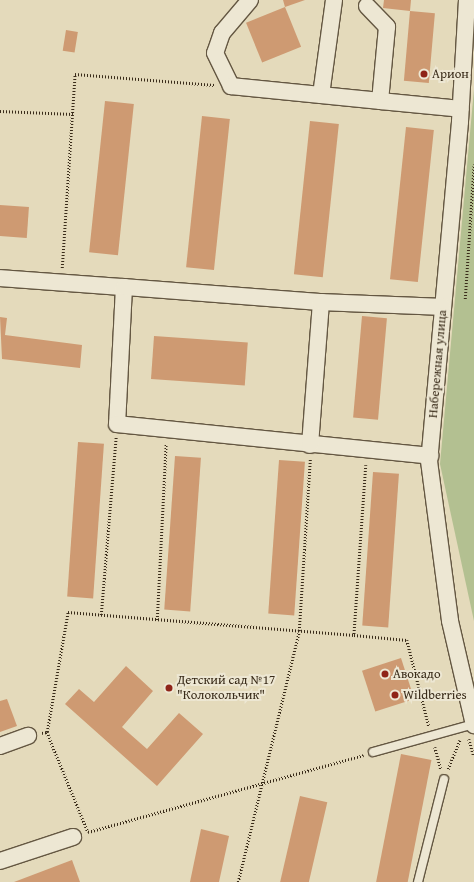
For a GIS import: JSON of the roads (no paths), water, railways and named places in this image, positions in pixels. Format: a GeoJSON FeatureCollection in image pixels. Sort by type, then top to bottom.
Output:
{"type":"FeatureCollection","features":[{"type":"Feature","properties":{"kind":"street"},"geometry":{"type":"LineString","coordinates":[[250,0],[222,33],[215,53],[231,86],[461,109]]}},
{"type":"Feature","properties":{"kind":"street"},"geometry":{"type":"LineString","coordinates":[[321,95],[334,0]]}},
{"type":"Feature","properties":{"kind":"street","name":"Набережная улица"},"geometry":{"type":"LineString","coordinates":[[467,0],[461,109],[430,456],[450,621],[471,725]]}},
{"type":"Feature","properties":{"kind":"street"},"geometry":{"type":"LineString","coordinates":[[367,6],[387,27],[380,101]]}},
{"type":"Feature","properties":{"kind":"street"},"geometry":{"type":"LineString","coordinates":[[0,278],[321,302],[443,307]]}},
{"type":"Feature","properties":{"kind":"street"},"geometry":{"type":"LineString","coordinates":[[124,288],[117,424],[310,445],[430,456]]}},
{"type":"Feature","properties":{"kind":"street"},"geometry":{"type":"LineString","coordinates":[[310,445],[321,302]]}},
{"type":"Feature","properties":{"kind":"street"},"geometry":{"type":"LineString","coordinates":[[0,746],[28,736]]}},
{"type":"Feature","properties":{"kind":"street"},"geometry":{"type":"LineString","coordinates":[[0,861],[73,836]]}},
{"type":"Feature","properties":{"kind":"lane"},"geometry":{"type":"LineString","coordinates":[[373,752],[471,725]]}},
{"type":"Feature","properties":{"kind":"lane"},"geometry":{"type":"LineString","coordinates":[[418,882],[444,779]]}},
{"type":"Feature","properties":{"kind":"place","name":"Арион"},"geometry":{"type":"Point","coordinates":[424,74]}},
{"type":"Feature","properties":{"kind":"place","name":"Авокадо"},"geometry":{"type":"Point","coordinates":[385,674]}},
{"type":"Feature","properties":{"kind":"place","name":"Детский сад №17 \"Колокольчик\""},"geometry":{"type":"Point","coordinates":[169,688]}},
{"type":"Feature","properties":{"kind":"place","name":"Wildberries"},"geometry":{"type":"Point","coordinates":[395,695]}}]}
